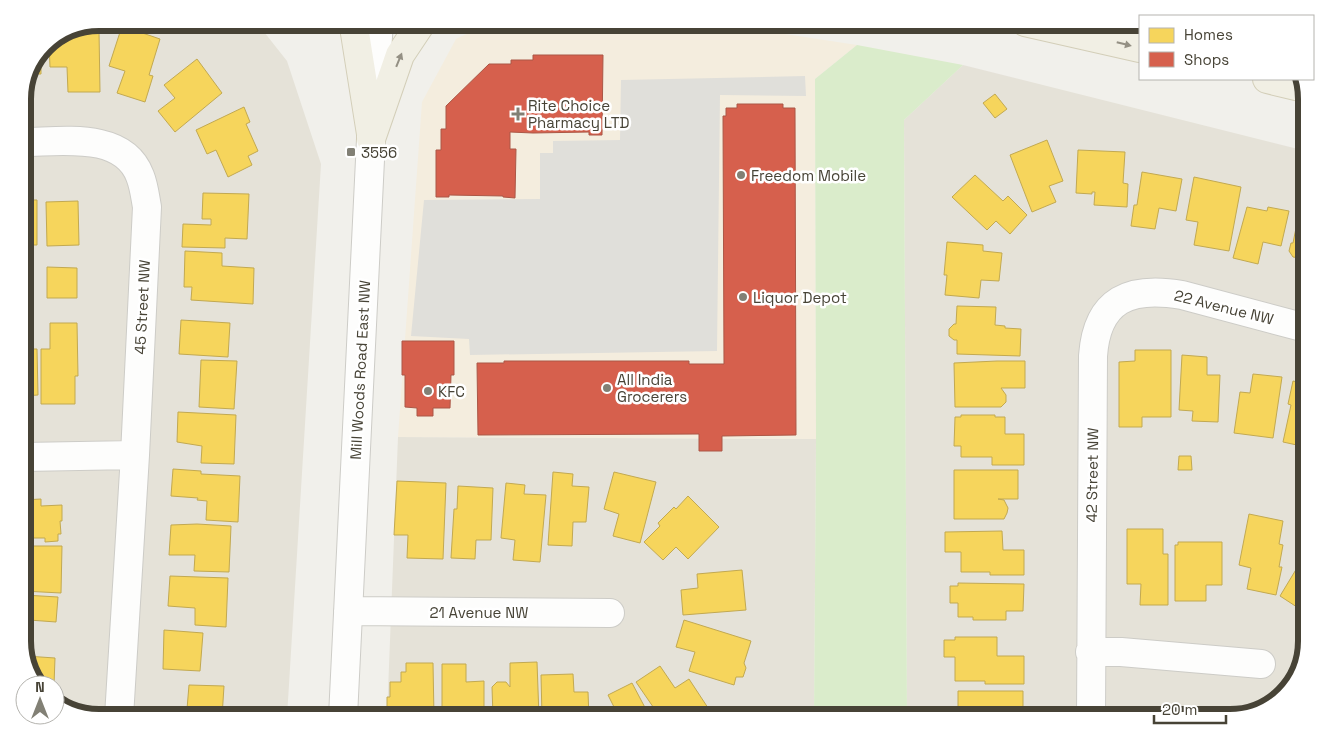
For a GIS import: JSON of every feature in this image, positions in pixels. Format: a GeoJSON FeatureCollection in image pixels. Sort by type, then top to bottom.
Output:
{"type":"FeatureCollection","features":[{"type":"Feature","properties":{"kind":"main road"},"geometry":{"type":"LineString","coordinates":[[355,31],[372,139]]}},
{"type":"Feature","properties":{"kind":"main road"},"geometry":{"type":"LineString","coordinates":[[372,139],[400,55],[416,31]]}},
{"type":"Feature","properties":{"kind":"main road"},"geometry":{"type":"LineString","coordinates":[[1065,31],[1139,48]]}},
{"type":"Feature","properties":{"kind":"main road"},"geometry":{"type":"LineString","coordinates":[[1271,80],[1296,86]]}},
{"type":"Feature","properties":{"kind":"street","name":"Mill Woods Road East NW"},"geometry":{"type":"LineString","coordinates":[[343,709],[378,31]]}},
{"type":"Feature","properties":{"kind":"street","name":"45 Street NW"},"geometry":{"type":"LineString","coordinates":[[31,142],[94,142],[109,146],[123,153],[140,174],[147,206],[121,709]]}},
{"type":"Feature","properties":{"kind":"street","name":"22 Avenue NW"},"geometry":{"type":"LineString","coordinates":[[1114,304],[1126,297],[1143,293],[1162,292],[1182,295],[1298,326]]}},
{"type":"Feature","properties":{"kind":"street","name":"42 Street NW"},"geometry":{"type":"LineString","coordinates":[[1091,709],[1094,340],[1100,323],[1114,304]]}},
{"type":"Feature","properties":{"kind":"street"},"geometry":{"type":"LineString","coordinates":[[31,457],[135,455]]}},
{"type":"Feature","properties":{"kind":"street","name":"21 Avenue NW"},"geometry":{"type":"LineString","coordinates":[[348,611],[610,613]]}},
{"type":"Feature","properties":{"kind":"street"},"geometry":{"type":"LineString","coordinates":[[1090,652],[1121,652],[1261,664]]}},
{"type":"Feature","properties":{"kind":"shaded area"},"geometry":{"type":"Polygon","coordinates":[[[263,31],[287,61],[321,164],[287,709],[99,709],[73,704],[65,700],[65,675],[40,675],[35,663],[31,645],[31,95],[34,81],[38,69],[54,48],[65,40],[90,32],[263,31]]]}},
{"type":"Feature","properties":{"kind":"shaded area"},"geometry":{"type":"Polygon","coordinates":[[[473,31],[766,31],[857,45],[815,79],[816,439],[398,437],[422,102],[456,39],[473,31]]]}},
{"type":"Feature","properties":{"kind":"shaded area"},"geometry":{"type":"Polygon","coordinates":[[[963,65],[1298,149],[1298,641],[1293,667],[1289,675],[1278,689],[1264,700],[1256,704],[1230,709],[907,709],[904,120],[963,65]]]}},
{"type":"Feature","properties":{"kind":"shaded area"},"geometry":{"type":"Polygon","coordinates":[[[805,76],[806,96],[720,95],[717,351],[470,355],[469,339],[411,336],[424,200],[540,199],[540,153],[553,153],[553,141],[620,140],[621,80],[805,76]]]}},
{"type":"Feature","properties":{"kind":"shaded area"},"geometry":{"type":"Polygon","coordinates":[[[398,437],[816,439],[814,709],[387,709],[398,437]]]}},
{"type":"Feature","properties":{"kind":"green space"},"geometry":{"type":"Polygon","coordinates":[[[857,45],[963,65],[904,120],[907,709],[814,709],[816,439],[815,79],[857,45]]]}},
{"type":"Feature","properties":{"kind":"building: Homes"},"geometry":{"type":"Polygon","coordinates":[[[99,31],[100,92],[68,92],[67,67],[50,67],[49,53],[54,48],[65,40],[77,35],[99,31]]]}},
{"type":"Feature","properties":{"kind":"building: Homes"},"geometry":{"type":"Polygon","coordinates":[[[120,31],[137,31],[160,39],[149,75],[153,76],[145,102],[117,93],[125,71],[109,66],[120,31]]]}},
{"type":"Feature","properties":{"kind":"building: Homes"},"geometry":{"type":"Polygon","coordinates":[[[197,59],[222,93],[175,132],[158,111],[175,98],[164,85],[197,59]]]}},
{"type":"Feature","properties":{"kind":"building: Homes"},"geometry":{"type":"Polygon","coordinates":[[[41,64],[41,74],[36,74],[41,64]]]}},
{"type":"Feature","properties":{"kind":"building: Homes"},"geometry":{"type":"Polygon","coordinates":[[[995,94],[1007,109],[995,118],[983,103],[995,94]]]}},
{"type":"Feature","properties":{"kind":"building: Homes"},"geometry":{"type":"Polygon","coordinates":[[[244,107],[250,122],[246,124],[258,151],[248,156],[252,165],[228,177],[216,150],[207,154],[196,130],[244,107]]]}},
{"type":"Feature","properties":{"kind":"building: Homes"},"geometry":{"type":"Polygon","coordinates":[[[1047,140],[1063,181],[1049,186],[1056,202],[1032,212],[1010,155],[1047,140]]]}},
{"type":"Feature","properties":{"kind":"building: Homes"},"geometry":{"type":"Polygon","coordinates":[[[1078,150],[1125,152],[1123,183],[1128,184],[1127,207],[1094,205],[1095,192],[1092,192],[1092,194],[1076,193],[1078,150]]]}},
{"type":"Feature","properties":{"kind":"building: Homes"},"geometry":{"type":"Polygon","coordinates":[[[1142,172],[1182,179],[1176,211],[1159,208],[1155,229],[1131,226],[1134,205],[1137,205],[1142,172]]]}},
{"type":"Feature","properties":{"kind":"building: Homes"},"geometry":{"type":"Polygon","coordinates":[[[975,175],[1003,201],[1008,196],[1027,215],[1010,234],[996,221],[987,230],[952,197],[975,175]]]}},
{"type":"Feature","properties":{"kind":"building: Homes"},"geometry":{"type":"Polygon","coordinates":[[[1194,177],[1241,187],[1229,251],[1194,245],[1198,222],[1186,220],[1194,177]]]}},
{"type":"Feature","properties":{"kind":"building: Homes"},"geometry":{"type":"Polygon","coordinates":[[[203,193],[249,194],[247,239],[225,238],[225,248],[182,247],[183,224],[211,225],[211,219],[202,219],[203,193]]]}},
{"type":"Feature","properties":{"kind":"building: Homes"},"geometry":{"type":"Polygon","coordinates":[[[31,200],[37,200],[37,245],[31,245],[31,200]]]}},
{"type":"Feature","properties":{"kind":"building: Homes"},"geometry":{"type":"Polygon","coordinates":[[[78,201],[79,245],[47,246],[46,202],[78,201]]]}},
{"type":"Feature","properties":{"kind":"building: Homes"},"geometry":{"type":"Polygon","coordinates":[[[1247,207],[1267,211],[1268,207],[1289,211],[1281,246],[1263,242],[1258,264],[1233,258],[1247,207]]]}},
{"type":"Feature","properties":{"kind":"building: Homes"},"geometry":{"type":"Polygon","coordinates":[[[1298,218],[1298,258],[1293,257],[1289,251],[1291,243],[1293,243],[1298,218]]]}},
{"type":"Feature","properties":{"kind":"building: Homes"},"geometry":{"type":"Polygon","coordinates":[[[947,242],[983,245],[983,251],[1002,253],[999,281],[981,280],[979,298],[945,295],[947,275],[944,275],[947,242]]]}},
{"type":"Feature","properties":{"kind":"building: Homes"},"geometry":{"type":"Polygon","coordinates":[[[185,251],[222,253],[222,266],[254,268],[253,304],[191,300],[192,287],[184,287],[185,251]]]}},
{"type":"Feature","properties":{"kind":"building: Homes"},"geometry":{"type":"Polygon","coordinates":[[[47,267],[77,268],[77,298],[47,298],[47,267]]]}},
{"type":"Feature","properties":{"kind":"building: Homes"},"geometry":{"type":"Polygon","coordinates":[[[957,306],[996,307],[995,325],[1021,329],[1020,356],[957,354],[957,340],[949,336],[949,329],[956,324],[957,306]]]}},
{"type":"Feature","properties":{"kind":"building: Homes"},"geometry":{"type":"Polygon","coordinates":[[[181,320],[230,323],[228,357],[179,354],[181,320]]]}},
{"type":"Feature","properties":{"kind":"building: Homes"},"geometry":{"type":"Polygon","coordinates":[[[50,323],[77,323],[78,376],[75,376],[75,404],[41,404],[41,349],[50,349],[50,323]]]}},
{"type":"Feature","properties":{"kind":"building: Homes"},"geometry":{"type":"Polygon","coordinates":[[[31,349],[37,349],[38,395],[31,395],[31,349]]]}},
{"type":"Feature","properties":{"kind":"building: Homes"},"geometry":{"type":"Polygon","coordinates":[[[1135,350],[1171,350],[1171,417],[1142,417],[1142,427],[1119,427],[1119,362],[1135,361],[1135,350]]]}},
{"type":"Feature","properties":{"kind":"building: Homes"},"geometry":{"type":"Polygon","coordinates":[[[1182,355],[1207,357],[1207,375],[1220,375],[1218,422],[1192,421],[1193,411],[1179,410],[1182,355]]]}},
{"type":"Feature","properties":{"kind":"building: Homes"},"geometry":{"type":"Polygon","coordinates":[[[201,360],[237,361],[234,409],[199,407],[201,360]]]}},
{"type":"Feature","properties":{"kind":"building: Homes"},"geometry":{"type":"Polygon","coordinates":[[[1025,361],[1025,388],[1001,388],[1006,395],[1006,402],[1001,407],[955,407],[954,363],[1025,361]]]}},
{"type":"Feature","properties":{"kind":"building: Homes"},"geometry":{"type":"Polygon","coordinates":[[[1253,374],[1282,377],[1273,438],[1234,433],[1240,392],[1250,393],[1253,374]]]}},
{"type":"Feature","properties":{"kind":"building: Homes"},"geometry":{"type":"Polygon","coordinates":[[[1293,381],[1298,382],[1298,445],[1283,442],[1291,405],[1288,404],[1293,381]]]}},
{"type":"Feature","properties":{"kind":"building: Homes"},"geometry":{"type":"Polygon","coordinates":[[[178,412],[236,415],[234,464],[201,463],[202,446],[177,442],[178,412]]]}},
{"type":"Feature","properties":{"kind":"building: Homes"},"geometry":{"type":"Polygon","coordinates":[[[961,415],[995,415],[995,417],[1005,417],[1005,434],[1024,434],[1024,465],[992,465],[992,457],[961,457],[961,446],[954,446],[955,417],[961,417],[961,415]]]}},
{"type":"Feature","properties":{"kind":"building: Homes"},"geometry":{"type":"Polygon","coordinates":[[[1179,456],[1191,456],[1192,470],[1178,470],[1179,456]]]}},
{"type":"Feature","properties":{"kind":"building: Homes"},"geometry":{"type":"Polygon","coordinates":[[[173,469],[201,471],[201,474],[240,476],[238,522],[206,520],[207,501],[197,500],[198,498],[171,496],[173,469]]]}},
{"type":"Feature","properties":{"kind":"building: Homes"},"geometry":{"type":"Polygon","coordinates":[[[954,470],[1018,470],[1018,499],[998,499],[1004,500],[1008,508],[1004,519],[954,519],[954,470]]]}},
{"type":"Feature","properties":{"kind":"building: Homes"},"geometry":{"type":"Polygon","coordinates":[[[553,472],[573,474],[572,486],[589,487],[586,522],[573,522],[572,546],[548,545],[553,472]]]}},
{"type":"Feature","properties":{"kind":"building: Homes"},"geometry":{"type":"Polygon","coordinates":[[[614,472],[656,482],[640,543],[613,536],[619,514],[604,509],[614,472]]]}},
{"type":"Feature","properties":{"kind":"building: Homes"},"geometry":{"type":"Polygon","coordinates":[[[397,481],[446,483],[443,559],[407,558],[408,535],[394,535],[397,481]]]}},
{"type":"Feature","properties":{"kind":"building: Homes"},"geometry":{"type":"Polygon","coordinates":[[[506,483],[525,485],[524,494],[546,495],[540,562],[513,560],[515,540],[501,538],[506,483]]]}},
{"type":"Feature","properties":{"kind":"building: Homes"},"geometry":{"type":"Polygon","coordinates":[[[458,486],[493,488],[491,540],[476,540],[475,559],[451,558],[454,509],[457,509],[458,486]]]}},
{"type":"Feature","properties":{"kind":"building: Homes"},"geometry":{"type":"Polygon","coordinates":[[[688,496],[719,527],[688,559],[676,547],[663,560],[644,542],[660,526],[658,523],[674,507],[676,509],[688,496]]]}},
{"type":"Feature","properties":{"kind":"building: Homes"},"geometry":{"type":"Polygon","coordinates":[[[41,499],[41,506],[62,505],[61,534],[58,534],[58,541],[45,542],[45,538],[31,538],[31,500],[41,499]]]}},
{"type":"Feature","properties":{"kind":"building: Homes"},"geometry":{"type":"Polygon","coordinates":[[[1249,514],[1283,521],[1279,544],[1283,545],[1279,567],[1282,567],[1276,595],[1247,589],[1251,568],[1239,565],[1249,514]]]}},
{"type":"Feature","properties":{"kind":"building: Homes"},"geometry":{"type":"Polygon","coordinates":[[[171,525],[231,526],[229,572],[194,571],[195,555],[169,555],[171,525]]]}},
{"type":"Feature","properties":{"kind":"building: Homes"},"geometry":{"type":"Polygon","coordinates":[[[1127,529],[1163,529],[1163,554],[1168,554],[1168,605],[1140,605],[1141,584],[1127,584],[1127,529]]]}},
{"type":"Feature","properties":{"kind":"building: Homes"},"geometry":{"type":"Polygon","coordinates":[[[1002,531],[1003,550],[1024,550],[1024,575],[990,575],[990,572],[961,572],[961,552],[945,552],[945,532],[1002,531]]]}},
{"type":"Feature","properties":{"kind":"building: Homes"},"geometry":{"type":"Polygon","coordinates":[[[1178,542],[1222,542],[1222,585],[1206,585],[1206,601],[1175,601],[1175,545],[1178,545],[1178,542]]]}},
{"type":"Feature","properties":{"kind":"building: Homes"},"geometry":{"type":"Polygon","coordinates":[[[31,546],[62,546],[61,593],[31,591],[31,546]]]}},
{"type":"Feature","properties":{"kind":"building: Homes"},"geometry":{"type":"Polygon","coordinates":[[[1298,566],[1298,608],[1280,596],[1298,566]]]}},
{"type":"Feature","properties":{"kind":"building: Homes"},"geometry":{"type":"Polygon","coordinates":[[[742,570],[746,610],[683,615],[681,590],[698,588],[697,574],[742,570]]]}},
{"type":"Feature","properties":{"kind":"building: Homes"},"geometry":{"type":"Polygon","coordinates":[[[170,576],[228,578],[226,627],[195,625],[195,608],[168,606],[170,576]]]}},
{"type":"Feature","properties":{"kind":"building: Homes"},"geometry":{"type":"Polygon","coordinates":[[[958,583],[1024,584],[1023,611],[1006,611],[1006,620],[973,620],[973,617],[958,617],[958,603],[950,603],[950,586],[958,586],[958,583]]]}},
{"type":"Feature","properties":{"kind":"building: Homes"},"geometry":{"type":"Polygon","coordinates":[[[31,595],[58,597],[56,622],[31,620],[31,595]]]}},
{"type":"Feature","properties":{"kind":"building: Homes"},"geometry":{"type":"Polygon","coordinates":[[[684,620],[751,641],[744,663],[746,668],[743,677],[736,677],[734,685],[689,671],[695,652],[676,647],[684,620]]]}},
{"type":"Feature","properties":{"kind":"building: Homes"},"geometry":{"type":"Polygon","coordinates":[[[164,630],[203,633],[200,671],[163,669],[164,630]]]}},
{"type":"Feature","properties":{"kind":"building: Homes"},"geometry":{"type":"Polygon","coordinates":[[[955,637],[997,637],[997,656],[1024,656],[1024,684],[985,684],[985,681],[955,681],[955,657],[944,657],[944,640],[955,640],[955,637]]]}},
{"type":"Feature","properties":{"kind":"building: Homes"},"geometry":{"type":"Polygon","coordinates":[[[34,657],[55,658],[54,675],[40,675],[34,657]]]}},
{"type":"Feature","properties":{"kind":"building: Homes"},"geometry":{"type":"Polygon","coordinates":[[[537,662],[539,709],[493,709],[492,687],[497,682],[506,682],[510,687],[510,663],[537,662]]]}},
{"type":"Feature","properties":{"kind":"building: Homes"},"geometry":{"type":"Polygon","coordinates":[[[406,663],[433,663],[434,709],[387,709],[387,697],[390,697],[390,682],[401,682],[401,672],[406,672],[406,663]]]}},
{"type":"Feature","properties":{"kind":"building: Homes"},"geometry":{"type":"Polygon","coordinates":[[[442,664],[466,664],[466,682],[484,681],[484,709],[442,709],[442,664]]]}},
{"type":"Feature","properties":{"kind":"building: Homes"},"geometry":{"type":"Polygon","coordinates":[[[660,666],[675,688],[689,679],[709,709],[655,709],[636,682],[660,666]]]}},
{"type":"Feature","properties":{"kind":"building: Homes"},"geometry":{"type":"Polygon","coordinates":[[[573,674],[574,692],[588,692],[589,709],[542,709],[541,675],[573,674]]]}},
{"type":"Feature","properties":{"kind":"building: Homes"},"geometry":{"type":"Polygon","coordinates":[[[632,683],[646,709],[615,709],[608,695],[632,683]]]}},
{"type":"Feature","properties":{"kind":"building: Homes"},"geometry":{"type":"Polygon","coordinates":[[[189,685],[224,686],[223,709],[187,709],[189,685]]]}},
{"type":"Feature","properties":{"kind":"building: Homes"},"geometry":{"type":"Polygon","coordinates":[[[958,691],[1023,691],[1023,709],[946,709],[958,708],[958,691]]]}},
{"type":"Feature","properties":{"kind":"building: Homes"},"geometry":{"type":"Polygon","coordinates":[[[159,707],[187,709],[159,709],[159,707]]]}},
{"type":"Feature","properties":{"kind":"building: Shops"},"geometry":{"type":"Polygon","coordinates":[[[533,55],[603,55],[602,135],[589,135],[589,132],[510,132],[510,149],[516,149],[515,198],[449,195],[449,197],[436,197],[436,150],[441,150],[441,129],[446,129],[446,106],[489,64],[511,64],[511,60],[533,60],[533,55]]]}},
{"type":"Feature","properties":{"kind":"building: Shops"},"geometry":{"type":"Polygon","coordinates":[[[737,104],[783,104],[783,108],[795,108],[796,435],[722,436],[722,451],[699,451],[699,434],[478,435],[477,363],[504,363],[504,361],[689,361],[689,364],[724,364],[723,116],[726,116],[726,108],[737,108],[737,104]]]}},
{"type":"Feature","properties":{"kind":"building: Shops","name":"KFC"},"geometry":{"type":"Polygon","coordinates":[[[402,341],[454,341],[454,375],[451,375],[450,408],[433,408],[433,416],[417,416],[417,408],[405,407],[405,375],[402,375],[402,341]]]}},
{"type":"Feature","properties":{"kind":"place","name":"Rite Choice Pharmacy LTD"},"geometry":{"type":"Point","coordinates":[518,114]}},
{"type":"Feature","properties":{"kind":"place","name":"3556"},"geometry":{"type":"Point","coordinates":[351,152]}},
{"type":"Feature","properties":{"kind":"place","name":"Freedom Mobile"},"geometry":{"type":"Point","coordinates":[741,175]}},
{"type":"Feature","properties":{"kind":"place","name":"Liquor Depot"},"geometry":{"type":"Point","coordinates":[743,297]}},
{"type":"Feature","properties":{"kind":"place","name":"All India Grocerers"},"geometry":{"type":"Point","coordinates":[607,388]}},
{"type":"Feature","properties":{"kind":"place","name":"KFC"},"geometry":{"type":"Point","coordinates":[428,391]}}]}
